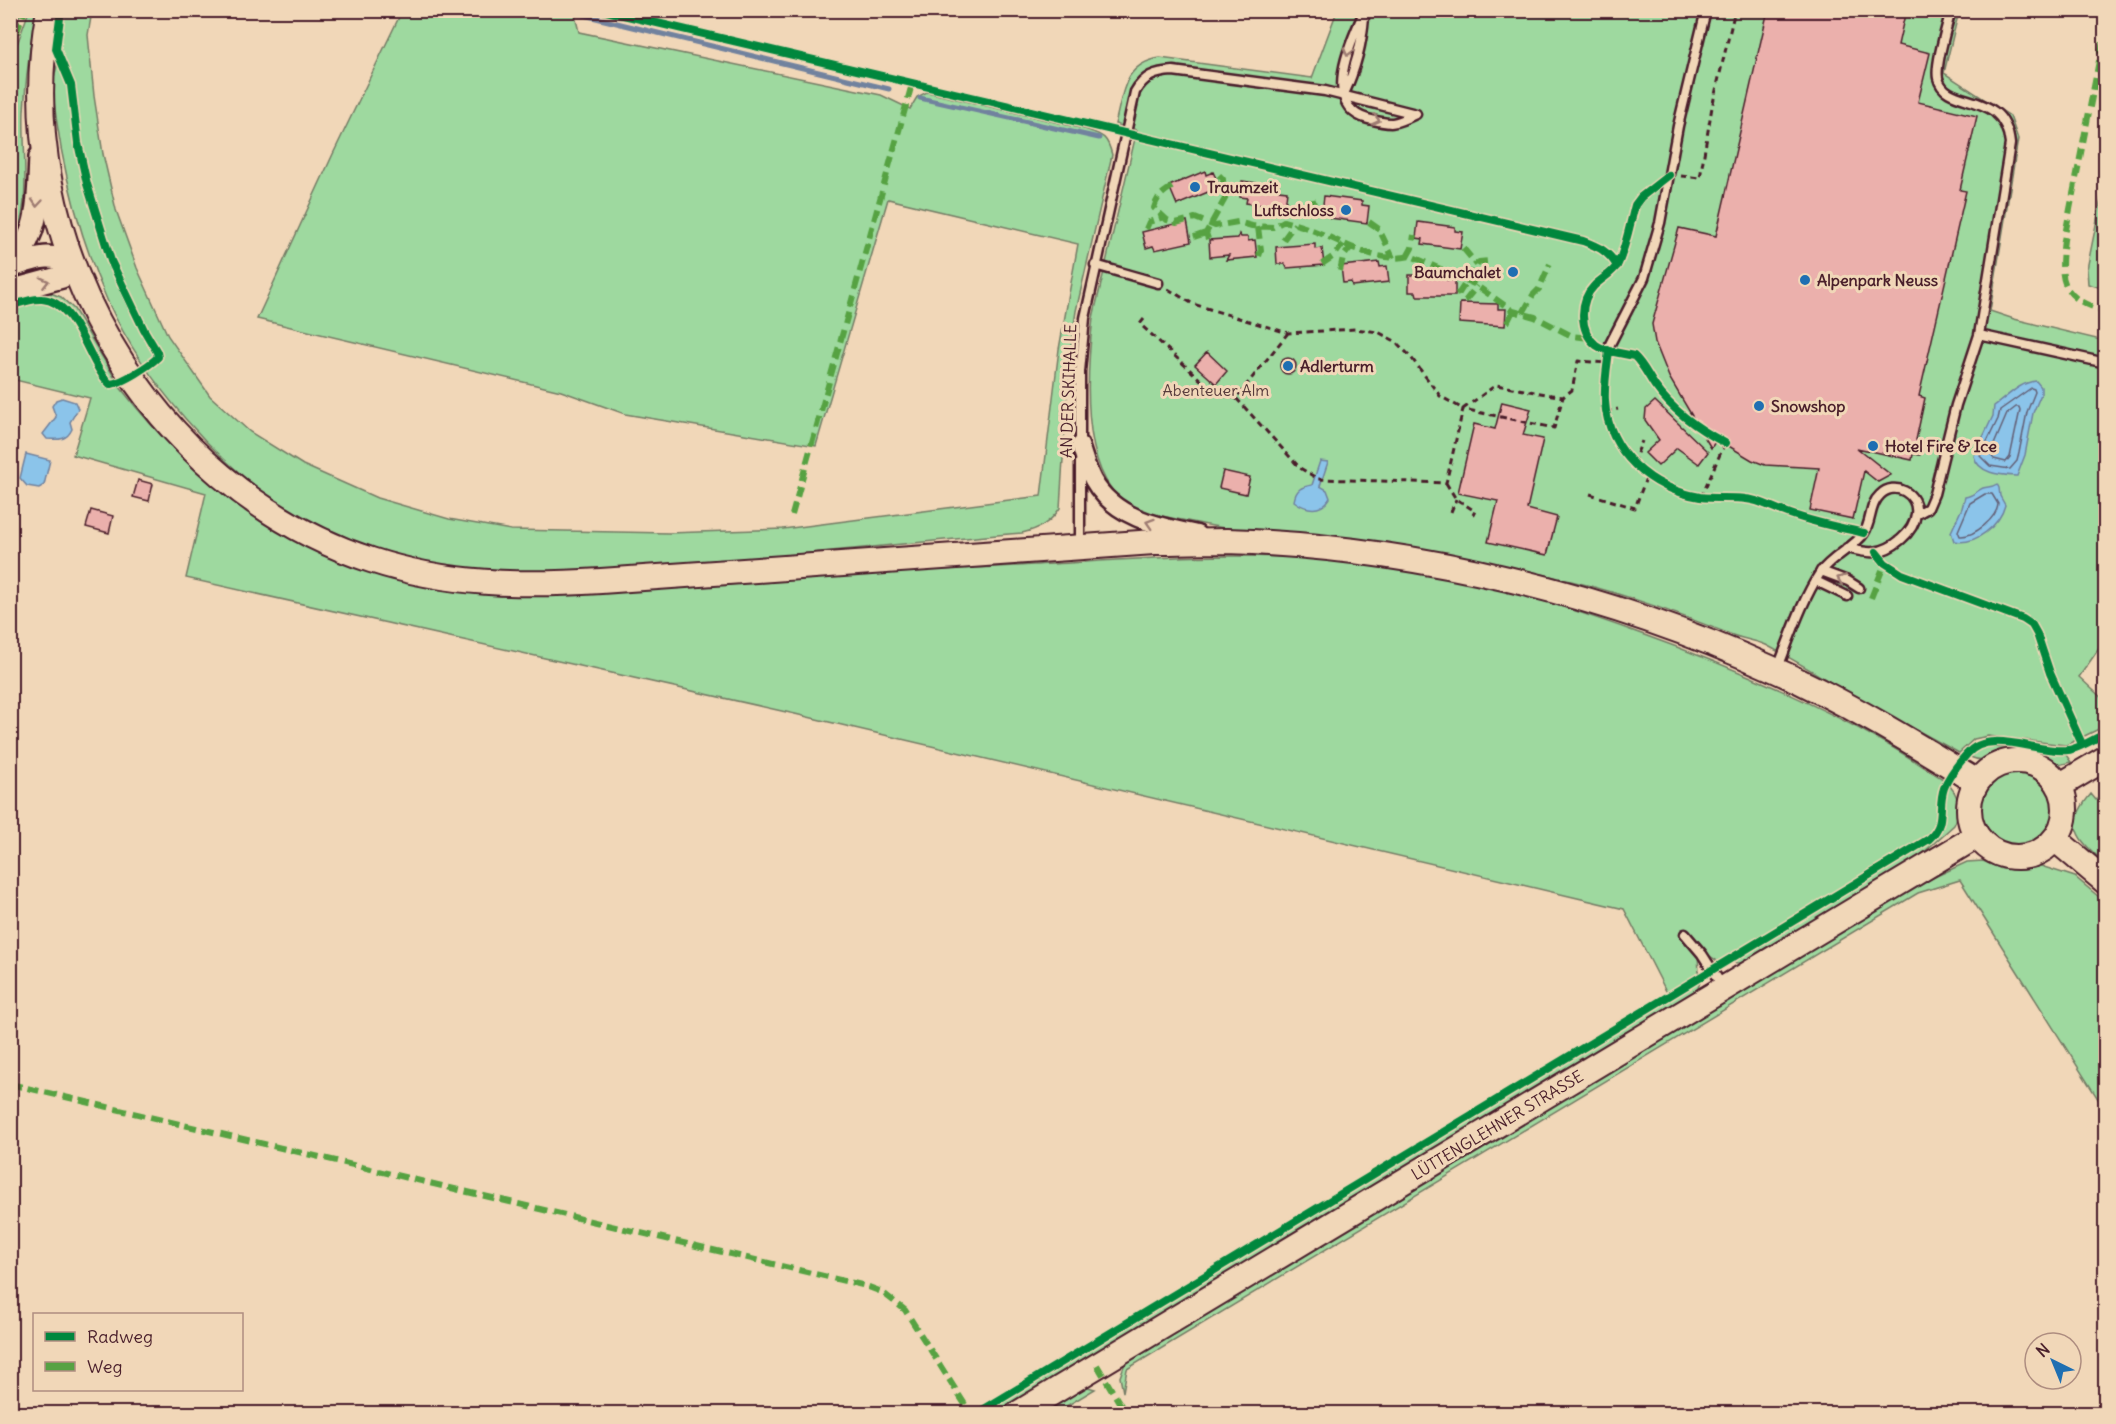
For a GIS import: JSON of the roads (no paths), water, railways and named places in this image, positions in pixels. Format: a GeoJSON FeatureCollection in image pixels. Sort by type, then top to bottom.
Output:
{"type":"FeatureCollection","features":[{"type":"Feature","properties":{"kind":"main road"},"geometry":{"type":"LineString","coordinates":[[49,10],[40,73],[42,123],[49,174],[72,263],[93,311],[131,375],[153,405],[204,460],[262,507],[297,528],[346,551],[398,568],[493,584],[556,584],[1154,542],[1227,541],[1313,547],[1394,557],[1458,568],[1536,586],[1667,627],[1777,670],[1865,715],[1977,782]]}},
{"type":"Feature","properties":{"kind":"main road"},"geometry":{"type":"LineString","coordinates":[[2059,786],[2106,758]]}},
{"type":"Feature","properties":{"kind":"main road"},"geometry":{"type":"LineString","coordinates":[[2018,761],[2028,762],[2045,770],[2059,786],[2065,803],[2060,831],[2055,839],[2041,851],[2014,858],[1989,849],[1977,836],[1969,818],[1970,798],[1977,782],[1991,768],[2018,761]]}},
{"type":"Feature","properties":{"kind":"main road","name":"LÜTTENGLEHNER STRASSE"},"geometry":{"type":"LineString","coordinates":[[1017,1413],[1977,836]]}},
{"type":"Feature","properties":{"kind":"main road"},"geometry":{"type":"LineString","coordinates":[[2055,839],[2106,882]]}},
{"type":"Feature","properties":{"kind":"street"},"geometry":{"type":"LineString","coordinates":[[10,262],[17,257],[27,243],[33,228],[37,208],[42,123]]}},
{"type":"Feature","properties":{"kind":"street"},"geometry":{"type":"LineString","coordinates":[[10,267],[40,256],[56,256],[72,263],[62,277],[10,291]]}},
{"type":"Feature","properties":{"kind":"street"},"geometry":{"type":"LineString","coordinates":[[1080,445],[1093,480],[1118,508],[1156,525],[1227,541]]}},
{"type":"Feature","properties":{"kind":"lane"},"geometry":{"type":"LineString","coordinates":[[1343,97],[1343,68],[1351,39],[1365,10]]}},
{"type":"Feature","properties":{"kind":"lane"},"geometry":{"type":"LineString","coordinates":[[1610,344],[1644,278],[1660,223],[1706,10]]}},
{"type":"Feature","properties":{"kind":"lane"},"geometry":{"type":"LineString","coordinates":[[1917,514],[1928,508],[1934,494],[1956,405],[1979,335],[2010,144],[2008,129],[2001,116],[1989,108],[1953,94],[1942,87],[1937,77],[1951,10]]}},
{"type":"Feature","properties":{"kind":"lane","name":"AN DER SKIHALLE"},"geometry":{"type":"LineString","coordinates":[[1080,546],[1080,372],[1085,318],[1095,264],[1135,92],[1148,76],[1173,71],[1325,91],[1416,114],[1394,125],[1357,116],[1343,97]]}},
{"type":"Feature","properties":{"kind":"lane"},"geometry":{"type":"LineString","coordinates":[[1095,264],[1158,283]]}},
{"type":"Feature","properties":{"kind":"lane"},"geometry":{"type":"LineString","coordinates":[[1979,335],[2106,363]]}},
{"type":"Feature","properties":{"kind":"lane"},"geometry":{"type":"LineString","coordinates":[[1777,670],[1821,571],[1847,548],[1864,533],[1874,502],[1880,494],[1890,489],[1901,489],[1908,493],[1916,505],[1917,514],[1909,532],[1891,547],[1869,552],[1847,548]]}},
{"type":"Feature","properties":{"kind":"lane"},"geometry":{"type":"LineString","coordinates":[[1821,571],[1848,581],[1859,588]]}},
{"type":"Feature","properties":{"kind":"lane"},"geometry":{"type":"LineString","coordinates":[[1816,581],[1846,596]]}},
{"type":"Feature","properties":{"kind":"lane"},"geometry":{"type":"LineString","coordinates":[[1685,934],[1702,954],[1724,988]]}},
{"type":"Feature","properties":{"kind":"water"},"geometry":{"type":"Polygon","coordinates":[[[2036,381],[2041,387],[2041,394],[2033,413],[2025,455],[2017,476],[1997,474],[1980,467],[1974,456],[1993,416],[1994,406],[2019,387],[2036,381]]]}},
{"type":"Feature","properties":{"kind":"water"},"geometry":{"type":"Polygon","coordinates":[[[62,398],[75,402],[78,409],[70,422],[72,429],[62,438],[47,439],[43,434],[56,417],[52,406],[56,400],[62,398]]]}},
{"type":"Feature","properties":{"kind":"water"},"geometry":{"type":"Polygon","coordinates":[[[26,454],[50,460],[44,485],[39,488],[27,486],[20,478],[26,454]]]}},
{"type":"Feature","properties":{"kind":"water"},"geometry":{"type":"Polygon","coordinates":[[[1320,461],[1328,462],[1320,486],[1327,490],[1330,498],[1318,508],[1308,508],[1294,501],[1295,497],[1300,489],[1312,485],[1320,461]]]}},
{"type":"Feature","properties":{"kind":"water"},"geometry":{"type":"Polygon","coordinates":[[[1997,484],[2005,505],[1998,520],[1978,537],[1962,542],[1954,541],[1951,532],[1965,497],[1997,484]]]}},
{"type":"Feature","properties":{"kind":"waterway"},"geometry":{"type":"LineString","coordinates":[[563,10],[889,89]]}},
{"type":"Feature","properties":{"kind":"waterway"},"geometry":{"type":"LineString","coordinates":[[920,98],[1099,138]]}},
{"type":"Feature","properties":{"kind":"place","name":"Traumzeit"},"geometry":{"type":"Point","coordinates":[1195,187]}},
{"type":"Feature","properties":{"kind":"place","name":"Luftschloss"},"geometry":{"type":"Point","coordinates":[1346,210]}},
{"type":"Feature","properties":{"kind":"place","name":"Baumchalet"},"geometry":{"type":"Point","coordinates":[1513,272]}},
{"type":"Feature","properties":{"kind":"place","name":"Alpenpark Neuss"},"geometry":{"type":"Point","coordinates":[1805,280]}},
{"type":"Feature","properties":{"kind":"place","name":"Adlerturm"},"geometry":{"type":"Point","coordinates":[1288,366]}},
{"type":"Feature","properties":{"kind":"place","name":"Snowshop"},"geometry":{"type":"Point","coordinates":[1759,406]}},
{"type":"Feature","properties":{"kind":"place","name":"Hotel Fire & Ice"},"geometry":{"type":"Point","coordinates":[1873,446]}},
{"type":"Feature","properties":{"kind":"park label","name":"Abenteuer Alm"},"geometry":{"type":"Point","coordinates":[1216,390]}}]}
